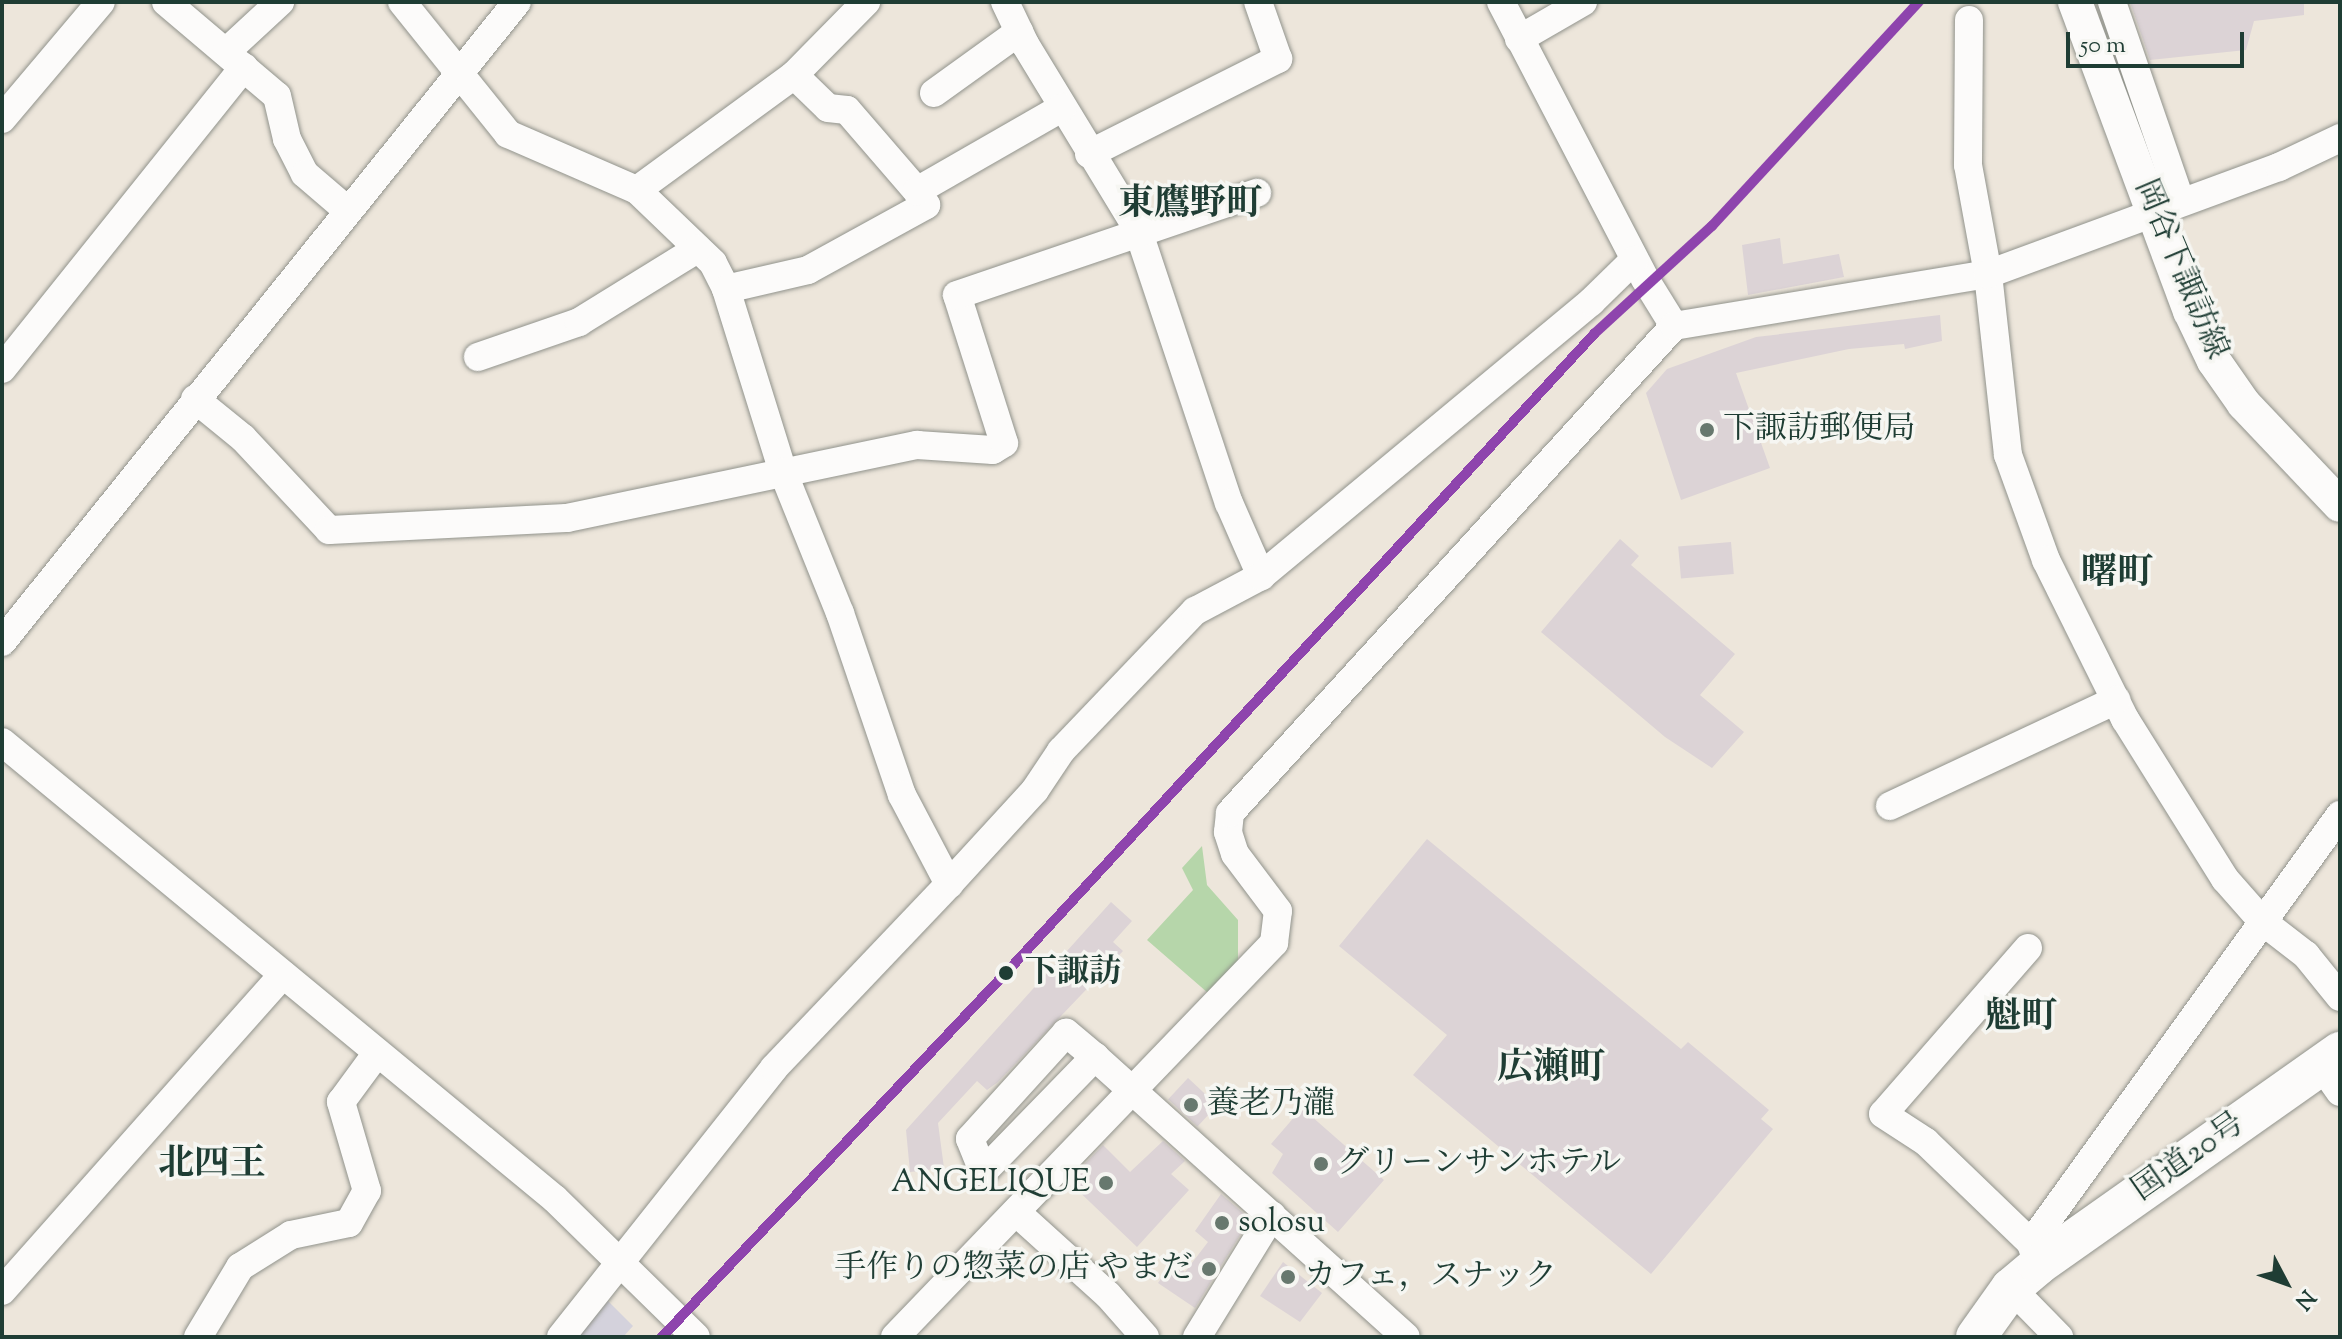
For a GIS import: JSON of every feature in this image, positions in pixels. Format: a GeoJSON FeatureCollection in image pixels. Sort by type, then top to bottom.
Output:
{"type":"FeatureCollection","features":[{"type":"Feature","properties":{"kind":"highway","name":"国道20号"},"geometry":{"type":"LineString","coordinates":[[1976,1337],[2027,1265],[2334,1070]]}},
{"type":"Feature","properties":{"kind":"main road","name":"岡谷下諏訪線"},"geometry":{"type":"LineString","coordinates":[[2075,2],[2166,205],[2214,361],[2244,404],[2340,505]]}},
{"type":"Feature","properties":{"kind":"street"},"geometry":{"type":"LineString","coordinates":[[2,119],[101,2]]}},
{"type":"Feature","properties":{"kind":"street"},"geometry":{"type":"LineString","coordinates":[[166,2],[277,96],[287,139],[305,174],[347,210]]}},
{"type":"Feature","properties":{"kind":"street"},"geometry":{"type":"LineString","coordinates":[[2,369],[280,2]]}},
{"type":"Feature","properties":{"kind":"street"},"geometry":{"type":"LineString","coordinates":[[402,2],[459,77],[508,134],[637,190],[713,263],[726,289],[783,472],[840,613],[902,795],[949,884]]}},
{"type":"Feature","properties":{"kind":"street"},"geometry":{"type":"LineString","coordinates":[[2,642],[517,2]]}},
{"type":"Feature","properties":{"kind":"street"},"geometry":{"type":"LineString","coordinates":[[637,190],[794,75],[866,2]]}},
{"type":"Feature","properties":{"kind":"street"},"geometry":{"type":"LineString","coordinates":[[1005,2],[1089,154],[1138,230],[1229,503],[1261,576]]}},
{"type":"Feature","properties":{"kind":"street"},"geometry":{"type":"LineString","coordinates":[[1089,154],[1278,59],[1258,2]]}},
{"type":"Feature","properties":{"kind":"street"},"geometry":{"type":"LineString","coordinates":[[1501,2],[1634,260],[1674,326]]}},
{"type":"Feature","properties":{"kind":"street"},"geometry":{"type":"LineString","coordinates":[[1519,39],[1583,2]]}},
{"type":"Feature","properties":{"kind":"street"},"geometry":{"type":"LineString","coordinates":[[2112,2],[2166,205]]}},
{"type":"Feature","properties":{"kind":"street"},"geometry":{"type":"LineString","coordinates":[[1969,20],[1968,165],[1988,274],[2008,455],[2046,560],[2116,700],[2225,879],[2262,921],[2306,955],[2340,997]]}},
{"type":"Feature","properties":{"kind":"street"},"geometry":{"type":"LineString","coordinates":[[934,93],[1019,32]]}},
{"type":"Feature","properties":{"kind":"street"},"geometry":{"type":"LineString","coordinates":[[726,289],[808,270],[926,205],[847,110],[828,108],[794,75]]}},
{"type":"Feature","properties":{"kind":"street"},"geometry":{"type":"LineString","coordinates":[[917,191],[1063,107]]}},
{"type":"Feature","properties":{"kind":"street"},"geometry":{"type":"LineString","coordinates":[[895,1337],[1133,1093],[1277,936],[1278,911],[1235,854],[1228,832],[1230,813],[1674,326],[1988,274],[2166,205],[2279,167],[2340,138]]}},
{"type":"Feature","properties":{"kind":"street"},"geometry":{"type":"LineString","coordinates":[[195,399],[243,438],[329,530],[567,518],[917,445],[993,450],[1004,443],[957,295],[1138,230],[1257,193]]}},
{"type":"Feature","properties":{"kind":"street"},"geometry":{"type":"LineString","coordinates":[[478,357],[579,322],[697,249]]}},
{"type":"Feature","properties":{"kind":"street"},"geometry":{"type":"LineString","coordinates":[[561,1337],[774,1068],[949,884],[1035,790],[1061,751],[1195,611],[1261,576],[1591,302],[1634,260]]}},
{"type":"Feature","properties":{"kind":"street"},"geometry":{"type":"LineString","coordinates":[[1890,806],[2116,700]]}},
{"type":"Feature","properties":{"kind":"street"},"geometry":{"type":"LineString","coordinates":[[2,742],[555,1199],[696,1337]]}},
{"type":"Feature","properties":{"kind":"street"},"geometry":{"type":"LineString","coordinates":[[2027,1265],[2262,921],[2340,815]]}},
{"type":"Feature","properties":{"kind":"street"},"geometry":{"type":"LineString","coordinates":[[2028,948],[1883,1114],[1926,1142],[2027,1265],[2059,1337]]}},
{"type":"Feature","properties":{"kind":"street"},"geometry":{"type":"LineString","coordinates":[[2,1291],[283,975]]}},
{"type":"Feature","properties":{"kind":"street"},"geometry":{"type":"LineString","coordinates":[[1095,1057],[983,1172],[970,1139],[1066,1033],[1095,1057],[1272,1215],[1406,1337]]}},
{"type":"Feature","properties":{"kind":"street"},"geometry":{"type":"LineString","coordinates":[[198,1337],[240,1267],[291,1235],[349,1223],[367,1191],[341,1102],[377,1053]]}},
{"type":"Feature","properties":{"kind":"street"},"geometry":{"type":"LineString","coordinates":[[1016,1212],[1108,1295],[1145,1337]]}},
{"type":"Feature","properties":{"kind":"street"},"geometry":{"type":"LineString","coordinates":[[1197,1337],[1272,1215]]}},
{"type":"Feature","properties":{"kind":"shaded area"},"geometry":{"type":"Polygon","coordinates":[[[608,1301],[633,1326],[623,1337],[578,1337],[608,1301]]]}},
{"type":"Feature","properties":{"kind":"green space"},"geometry":{"type":"Polygon","coordinates":[[[1202,846],[1207,885],[1238,920],[1238,962],[1208,993],[1147,940],[1193,890],[1182,868],[1202,846]]]}},
{"type":"Feature","properties":{"kind":"building"},"geometry":{"type":"Polygon","coordinates":[[[2130,2],[2304,2],[2304,15],[2254,21],[2246,50],[2150,60],[2130,2]]]}},
{"type":"Feature","properties":{"kind":"building"},"geometry":{"type":"Polygon","coordinates":[[[1780,238],[1783,264],[1839,254],[1844,277],[1748,295],[1742,245],[1780,238]]]}},
{"type":"Feature","properties":{"kind":"building","name":"下諏訪郵便局"},"geometry":{"type":"Polygon","coordinates":[[[1940,315],[1942,341],[1905,349],[1904,344],[1849,349],[1736,373],[1770,468],[1681,500],[1646,393],[1667,369],[1756,337],[1940,315]]]}},
{"type":"Feature","properties":{"kind":"building"},"geometry":{"type":"Polygon","coordinates":[[[1620,539],[1639,556],[1631,565],[1735,654],[1700,695],[1744,732],[1712,768],[1665,737],[1541,632],[1620,539]]]}},
{"type":"Feature","properties":{"kind":"building"},"geometry":{"type":"Polygon","coordinates":[[[1731,542],[1734,574],[1681,578],[1678,547],[1731,542]]]}},
{"type":"Feature","properties":{"kind":"building"},"geometry":{"type":"Polygon","coordinates":[[[1427,839],[1681,1049],[1688,1042],[1769,1110],[1761,1119],[1773,1129],[1651,1274],[1413,1075],[1447,1035],[1339,946],[1427,839]]]}},
{"type":"Feature","properties":{"kind":"building"},"geometry":{"type":"Polygon","coordinates":[[[1111,902],[1132,921],[1113,942],[1123,951],[998,1082],[987,1090],[977,1081],[938,1123],[944,1168],[910,1172],[906,1130],[1111,902]]]}},
{"type":"Feature","properties":{"kind":"building","name":"養老乃瀧"},"geometry":{"type":"Polygon","coordinates":[[[1188,1078],[1217,1105],[1197,1126],[1168,1099],[1188,1078]]]}},
{"type":"Feature","properties":{"kind":"building","name":"グリーンサンホテル"},"geometry":{"type":"Polygon","coordinates":[[[1302,1108],[1384,1180],[1338,1232],[1272,1173],[1283,1154],[1271,1144],[1302,1108]]]}},
{"type":"Feature","properties":{"kind":"building"},"geometry":{"type":"Polygon","coordinates":[[[1163,1141],[1185,1161],[1171,1174],[1189,1190],[1137,1247],[1068,1181],[1103,1145],[1130,1172],[1163,1141]]]}},
{"type":"Feature","properties":{"kind":"building"},"geometry":{"type":"Polygon","coordinates":[[[1221,1194],[1250,1219],[1195,1308],[1158,1283],[1172,1263],[1185,1272],[1208,1242],[1195,1231],[1221,1194]]]}},
{"type":"Feature","properties":{"kind":"building","name":"カフェ，スナック"},"geometry":{"type":"Polygon","coordinates":[[[1283,1262],[1322,1293],[1300,1322],[1260,1296],[1283,1262]]]}},
{"type":"Feature","properties":{"kind":"transit line"},"geometry":{"type":"LineString","coordinates":[[662,1337],[1016,962],[1594,334],[1712,226],[1919,2]]}},
{"type":"Feature","properties":{"kind":"place","name":"下諏訪郵便局"},"geometry":{"type":"Point","coordinates":[1707,430]}},
{"type":"Feature","properties":{"kind":"place","name":"下諏訪"},"geometry":{"type":"Point","coordinates":[1006,973]}},
{"type":"Feature","properties":{"kind":"place","name":"養老乃瀧"},"geometry":{"type":"Point","coordinates":[1191,1105]}},
{"type":"Feature","properties":{"kind":"place","name":"グリーンサンホテル"},"geometry":{"type":"Point","coordinates":[1321,1164]}},
{"type":"Feature","properties":{"kind":"place","name":"ANGELIQUE"},"geometry":{"type":"Point","coordinates":[1106,1183]}},
{"type":"Feature","properties":{"kind":"place","name":"solosu"},"geometry":{"type":"Point","coordinates":[1222,1223]}},
{"type":"Feature","properties":{"kind":"place","name":"手作りの惣菜の店 やまだ"},"geometry":{"type":"Point","coordinates":[1209,1269]}},
{"type":"Feature","properties":{"kind":"place","name":"カフェ，スナック"},"geometry":{"type":"Point","coordinates":[1288,1277]}},
{"type":"Feature","properties":{"kind":"district","name":"東鷹野町"},"geometry":{"type":"Point","coordinates":[1190,206]}},
{"type":"Feature","properties":{"kind":"district","name":"曙町"},"geometry":{"type":"Point","coordinates":[2117,575]}},
{"type":"Feature","properties":{"kind":"district","name":"魁町"},"geometry":{"type":"Point","coordinates":[2021,1019]}},
{"type":"Feature","properties":{"kind":"district","name":"広瀬町"},"geometry":{"type":"Point","coordinates":[1551,1070]}},
{"type":"Feature","properties":{"kind":"district","name":"北四王"},"geometry":{"type":"Point","coordinates":[212,1166]}}]}
